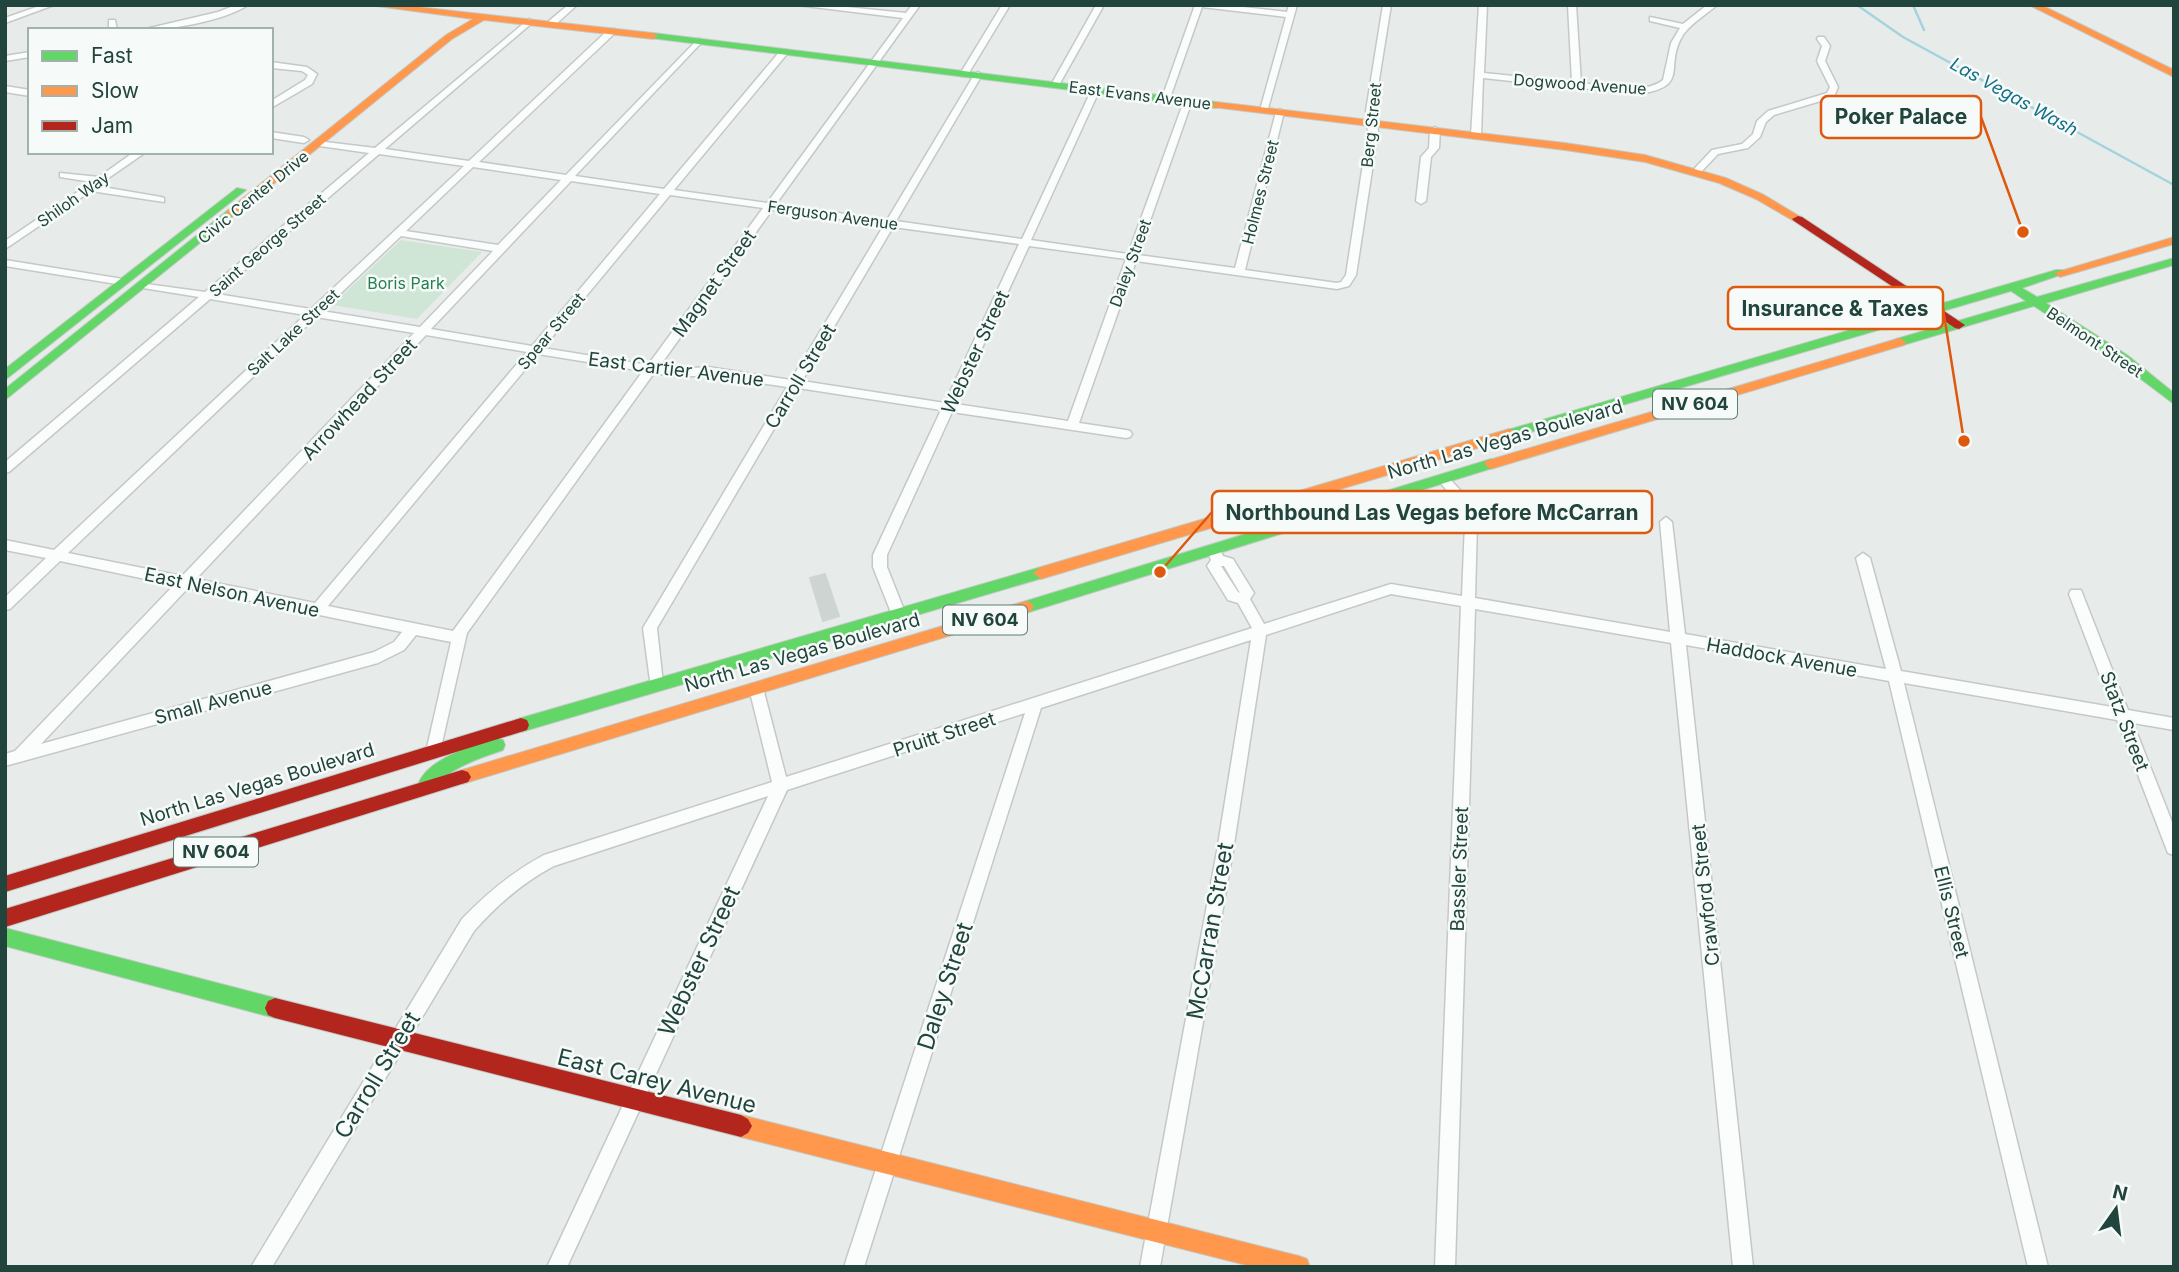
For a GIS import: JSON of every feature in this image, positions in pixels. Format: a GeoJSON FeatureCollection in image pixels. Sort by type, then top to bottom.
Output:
{"type":"FeatureCollection","features":[{"type":"Feature","properties":{"kind":"main road","name":"East Evans Avenue"},"geometry":{"type":"LineString","coordinates":[[373,5],[480,12],[612,31],[1627,153],[1698,170],[1769,200],[1877,274],[1883,284],[1952,327]]}},
{"type":"Feature","properties":{"kind":"main road","name":"Civic Center Drive"},"geometry":{"type":"LineString","coordinates":[[5,396],[278,176],[312,142],[317,142],[318,136],[340,111],[429,40],[480,12],[508,5]]}},
{"type":"Feature","properties":{"kind":"main road"},"geometry":{"type":"LineString","coordinates":[[508,5],[509,12],[532,21]]}},
{"type":"Feature","properties":{"kind":"main road"},"geometry":{"type":"LineString","coordinates":[[2033,5],[2174,74]]}},
{"type":"Feature","properties":{"kind":"main road","name":"Civic Center Drive"},"geometry":{"type":"LineString","coordinates":[[6,375],[201,221],[312,142],[480,12]]}},
{"type":"Feature","properties":{"kind":"main road"},"geometry":{"type":"LineString","coordinates":[[143,285],[138,283],[139,280],[195,233],[202,225],[201,221]]}},
{"type":"Feature","properties":{"kind":"main road","name":"North Las Vegas Boulevard"},"geometry":{"type":"LineString","coordinates":[[5,884],[656,684],[815,640],[1928,310],[2174,240]]}},
{"type":"Feature","properties":{"kind":"main road"},"geometry":{"type":"LineString","coordinates":[[2134,271],[2144,261],[2174,251]]}},
{"type":"Feature","properties":{"kind":"main road","name":"North Las Vegas Boulevard"},"geometry":{"type":"LineString","coordinates":[[5,918],[589,737],[1216,555],[1377,498],[2174,261]]}},
{"type":"Feature","properties":{"kind":"main road"},"geometry":{"type":"LineString","coordinates":[[53,358],[51,352],[56,346],[127,289],[129,285],[123,282]]}},
{"type":"Feature","properties":{"kind":"main road","name":"Belmont Street"},"geometry":{"type":"LineString","coordinates":[[2013,287],[2122,358],[2174,400]]}},
{"type":"Feature","properties":{"kind":"main road"},"geometry":{"type":"LineString","coordinates":[[1710,399],[1706,395],[1707,390],[1737,377],[1748,363]]}},
{"type":"Feature","properties":{"kind":"main road"},"geometry":{"type":"LineString","coordinates":[[1650,418],[1658,406],[1683,396],[1683,390],[1678,384]]}},
{"type":"Feature","properties":{"kind":"main road"},"geometry":{"type":"LineString","coordinates":[[1444,480],[1449,466],[1476,454],[1480,442]]}},
{"type":"Feature","properties":{"kind":"main road"},"geometry":{"type":"LineString","coordinates":[[1377,498],[1383,489],[1422,473],[1423,459]]}},
{"type":"Feature","properties":{"kind":"main road"},"geometry":{"type":"LineString","coordinates":[[1216,555],[1216,536],[1243,523],[1256,509]]}},
{"type":"Feature","properties":{"kind":"main road"},"geometry":{"type":"LineString","coordinates":[[844,662],[857,646],[888,636],[894,631],[899,625],[899,615]]}},
{"type":"Feature","properties":{"kind":"main road"},"geometry":{"type":"LineString","coordinates":[[756,688],[767,669],[791,659],[815,640]]}},
{"type":"Feature","properties":{"kind":"main road"},"geometry":{"type":"LineString","coordinates":[[589,737],[604,724],[649,703],[655,693],[656,684]]}},
{"type":"Feature","properties":{"kind":"main road"},"geometry":{"type":"LineString","coordinates":[[426,787],[428,779],[449,765],[492,748],[534,721]]}},
{"type":"Feature","properties":{"kind":"main road"},"geometry":{"type":"LineString","coordinates":[[309,823],[340,801],[414,776],[424,768],[434,752]]}},
{"type":"Feature","properties":{"kind":"main road","name":"East Carey Avenue"},"geometry":{"type":"LineString","coordinates":[[5,937],[1298,1267]]}},
{"type":"Feature","properties":{"kind":"street"},"geometry":{"type":"LineString","coordinates":[[5,21],[50,5]]}},
{"type":"Feature","properties":{"kind":"street"},"geometry":{"type":"LineString","coordinates":[[154,28],[220,14],[244,5]]}},
{"type":"Feature","properties":{"kind":"street"},"geometry":{"type":"LineString","coordinates":[[552,23],[573,5]]}},
{"type":"Feature","properties":{"kind":"street"},"geometry":{"type":"LineString","coordinates":[[801,5],[908,16]]}},
{"type":"Feature","properties":{"kind":"street","name":"Magnet Street"},"geometry":{"type":"LineString","coordinates":[[434,752],[460,632],[916,5]]}},
{"type":"Feature","properties":{"kind":"street","name":"Carroll Street"},"geometry":{"type":"LineString","coordinates":[[656,684],[650,628],[891,223],[1006,5]]}},
{"type":"Feature","properties":{"kind":"street"},"geometry":{"type":"LineString","coordinates":[[1055,85],[1100,5]]}},
{"type":"Feature","properties":{"kind":"street"},"geometry":{"type":"LineString","coordinates":[[1166,98],[1201,5],[1292,10]]}},
{"type":"Feature","properties":{"kind":"street","name":"Berg Street"},"geometry":{"type":"LineString","coordinates":[[1345,284],[1350,275],[1373,131],[1370,111],[1387,5]]}},
{"type":"Feature","properties":{"kind":"street"},"geometry":{"type":"LineString","coordinates":[[1476,135],[1483,5]]}},
{"type":"Feature","properties":{"kind":"street"},"geometry":{"type":"LineString","coordinates":[[1573,5],[1577,85]]}},
{"type":"Feature","properties":{"kind":"street","name":"Dogwood Avenue"},"geometry":{"type":"LineString","coordinates":[[1479,75],[1639,91],[1662,87],[1671,77],[1671,56],[1676,41],[1685,27],[1713,5]]}},
{"type":"Feature","properties":{"kind":"street","name":"Holmes Street"},"geometry":{"type":"LineString","coordinates":[[1239,273],[1292,10]]}},
{"type":"Feature","properties":{"kind":"street"},"geometry":{"type":"LineString","coordinates":[[1653,19],[1685,27]]}},
{"type":"Feature","properties":{"kind":"street","name":"Saint George Street"},"geometry":{"type":"LineString","coordinates":[[5,469],[532,21]]}},
{"type":"Feature","properties":{"kind":"street","name":"Salt Lake Street"},"geometry":{"type":"LineString","coordinates":[[5,605],[612,31]]}},
{"type":"Feature","properties":{"kind":"street"},"geometry":{"type":"LineString","coordinates":[[1698,170],[1714,152],[1745,146],[1757,135],[1762,121],[1771,113],[1831,95],[1834,87],[1821,61],[1826,46],[1821,39]]}},
{"type":"Feature","properties":{"kind":"street","name":"Arrowhead Street"},"geometry":{"type":"LineString","coordinates":[[13,758],[185,582],[698,41]]}},
{"type":"Feature","properties":{"kind":"street","name":"Spear Street"},"geometry":{"type":"LineString","coordinates":[[318,609],[784,52]]}},
{"type":"Feature","properties":{"kind":"street"},"geometry":{"type":"LineString","coordinates":[[5,59],[28,54]]}},
{"type":"Feature","properties":{"kind":"street"},"geometry":{"type":"LineString","coordinates":[[273,65],[304,69],[313,74],[309,82],[273,105]]}},
{"type":"Feature","properties":{"kind":"street"},"geometry":{"type":"LineString","coordinates":[[5,89],[28,93]]}},
{"type":"Feature","properties":{"kind":"street","name":"Webster Street"},"geometry":{"type":"LineString","coordinates":[[899,615],[880,567],[880,555],[1096,89]]}},
{"type":"Feature","properties":{"kind":"street","name":"Daley Street"},"geometry":{"type":"LineString","coordinates":[[1072,426],[1188,100]]}},
{"type":"Feature","properties":{"kind":"street"},"geometry":{"type":"LineString","coordinates":[[1421,201],[1426,157],[1434,148],[1435,130]]}},
{"type":"Feature","properties":{"kind":"street","name":"Ferguson Avenue"},"geometry":{"type":"LineString","coordinates":[[273,135],[1239,273],[1337,286],[1345,284]]}},
{"type":"Feature","properties":{"kind":"street","name":"Shiloh Way"},"geometry":{"type":"LineString","coordinates":[[5,246],[138,154]]}},
{"type":"Feature","properties":{"kind":"street"},"geometry":{"type":"LineString","coordinates":[[63,175],[101,180]]}},
{"type":"Feature","properties":{"kind":"street"},"geometry":{"type":"LineString","coordinates":[[89,188],[161,200]]}},
{"type":"Feature","properties":{"kind":"street"},"geometry":{"type":"LineString","coordinates":[[398,233],[501,249]]}},
{"type":"Feature","properties":{"kind":"street"},"geometry":{"type":"LineString","coordinates":[[5,263],[123,282]]}},
{"type":"Feature","properties":{"kind":"street","name":"East Cartier Avenue"},"geometry":{"type":"LineString","coordinates":[[143,285],[651,369],[678,373],[708,371],[1126,434]]}},
{"type":"Feature","properties":{"kind":"street","name":"Bassler Street"},"geometry":{"type":"LineString","coordinates":[[1444,480],[1467,506],[1471,523],[1445,1267]]}},
{"type":"Feature","properties":{"kind":"street","name":"Crawford Street"},"geometry":{"type":"LineString","coordinates":[[1666,522],[1743,1267]]}},
{"type":"Feature","properties":{"kind":"street","name":"East Nelson Avenue"},"geometry":{"type":"LineString","coordinates":[[5,545],[459,638]]}},
{"type":"Feature","properties":{"kind":"street"},"geometry":{"type":"LineString","coordinates":[[1216,555],[1214,566],[1233,596],[1244,599],[1260,629]]}},
{"type":"Feature","properties":{"kind":"street","name":"Ellis Street"},"geometry":{"type":"LineString","coordinates":[[1863,558],[1895,676],[2038,1267]]}},
{"type":"Feature","properties":{"kind":"street","name":"Haddock Avenue"},"geometry":{"type":"LineString","coordinates":[[1391,589],[2174,724]]}},
{"type":"Feature","properties":{"kind":"street","name":"Pruitt Street"},"geometry":{"type":"LineString","coordinates":[[502,889],[518,876],[550,860],[1035,705],[1260,629],[1391,589]]}},
{"type":"Feature","properties":{"kind":"street","name":"Statz Street"},"geometry":{"type":"LineString","coordinates":[[2076,594],[2174,848]]}},
{"type":"Feature","properties":{"kind":"street","name":"Small Avenue"},"geometry":{"type":"LineString","coordinates":[[13,758],[378,657],[399,646],[412,629]]}},
{"type":"Feature","properties":{"kind":"street","name":"McCarran Street"},"geometry":{"type":"LineString","coordinates":[[1150,1267],[1225,851],[1260,629]]}},
{"type":"Feature","properties":{"kind":"street"},"geometry":{"type":"LineString","coordinates":[[756,688],[780,786]]}},
{"type":"Feature","properties":{"kind":"street","name":"Daley Street"},"geometry":{"type":"LineString","coordinates":[[854,1267],[1035,705]]}},
{"type":"Feature","properties":{"kind":"street","name":"Webster Street"},"geometry":{"type":"LineString","coordinates":[[556,1267],[780,786]]}},
{"type":"Feature","properties":{"kind":"street","name":"Carroll Street"},"geometry":{"type":"LineString","coordinates":[[261,1267],[468,925],[502,889]]}},
{"type":"Feature","properties":{"kind":"green space","name":"Boris Park"},"geometry":{"type":"Polygon","coordinates":[[[401,240],[482,252],[417,319],[332,305],[401,240]]]}},
{"type":"Feature","properties":{"kind":"building"},"geometry":{"type":"Polygon","coordinates":[[[825,574],[839,616],[823,621],[810,578],[825,574]]]}},
{"type":"Feature","properties":{"kind":"waterway","name":"Las Vegas Wash"},"geometry":{"type":"LineString","coordinates":[[1857,5],[1903,37],[2174,185]]}},
{"type":"Feature","properties":{"kind":"waterway","name":"Las Vegas Wash"},"geometry":{"type":"LineString","coordinates":[[1913,5],[1924,30]]}},
{"type":"Feature","properties":{"kind":"traffic: fast"},"geometry":{"type":"LineString","coordinates":[[653,36],[1216,105]]}},
{"type":"Feature","properties":{"kind":"traffic: fast"},"geometry":{"type":"LineString","coordinates":[[5,376],[241,190]]}},
{"type":"Feature","properties":{"kind":"traffic: fast"},"geometry":{"type":"LineString","coordinates":[[5,396],[231,213]]}},
{"type":"Feature","properties":{"kind":"traffic: fast"},"geometry":{"type":"LineString","coordinates":[[1900,342],[2174,261]]}},
{"type":"Feature","properties":{"kind":"traffic: fast"},"geometry":{"type":"LineString","coordinates":[[1509,434],[2060,273]]}},
{"type":"Feature","properties":{"kind":"traffic: fast"},"geometry":{"type":"LineString","coordinates":[[2013,287],[2122,358],[2174,400]]}},
{"type":"Feature","properties":{"kind":"traffic: fast"},"geometry":{"type":"LineString","coordinates":[[1026,607],[1491,464]]}},
{"type":"Feature","properties":{"kind":"traffic: fast"},"geometry":{"type":"LineString","coordinates":[[521,725],[1041,573]]}},
{"type":"Feature","properties":{"kind":"traffic: fast"},"geometry":{"type":"LineString","coordinates":[[428,782],[448,765],[497,745]]}},
{"type":"Feature","properties":{"kind":"traffic: fast"},"geometry":{"type":"LineString","coordinates":[[5,937],[275,1008]]}},
{"type":"Feature","properties":{"kind":"traffic: slow"},"geometry":{"type":"LineString","coordinates":[[373,5],[653,36]]}},
{"type":"Feature","properties":{"kind":"traffic: slow"},"geometry":{"type":"LineString","coordinates":[[2033,5],[2174,74]]}},
{"type":"Feature","properties":{"kind":"traffic: slow"},"geometry":{"type":"LineString","coordinates":[[231,213],[449,37],[483,17]]}},
{"type":"Feature","properties":{"kind":"traffic: slow"},"geometry":{"type":"LineString","coordinates":[[1216,105],[1565,146],[1645,158],[1722,180],[1760,197],[1798,219]]}},
{"type":"Feature","properties":{"kind":"traffic: slow"},"geometry":{"type":"LineString","coordinates":[[2060,273],[2174,240]]}},
{"type":"Feature","properties":{"kind":"traffic: slow"},"geometry":{"type":"LineString","coordinates":[[1491,464],[1900,342]]}},
{"type":"Feature","properties":{"kind":"traffic: slow"},"geometry":{"type":"LineString","coordinates":[[1041,573],[1509,434]]}},
{"type":"Feature","properties":{"kind":"traffic: slow"},"geometry":{"type":"LineString","coordinates":[[462,777],[1026,607]]}},
{"type":"Feature","properties":{"kind":"traffic: slow"},"geometry":{"type":"LineString","coordinates":[[741,1126],[1299,1267]]}},
{"type":"Feature","properties":{"kind":"traffic: jam"},"geometry":{"type":"LineString","coordinates":[[1798,219],[1959,325]]}},
{"type":"Feature","properties":{"kind":"traffic: jam"},"geometry":{"type":"LineString","coordinates":[[5,884],[521,725]]}},
{"type":"Feature","properties":{"kind":"traffic: jam"},"geometry":{"type":"LineString","coordinates":[[5,918],[462,777]]}},
{"type":"Feature","properties":{"kind":"traffic: jam"},"geometry":{"type":"LineString","coordinates":[[275,1008],[741,1126]]}},
{"type":"Feature","properties":{"kind":"place","name":"Poker Palace"},"geometry":{"type":"Point","coordinates":[2023,232]}},
{"type":"Feature","properties":{"kind":"place","name":"Insurance & Taxes"},"geometry":{"type":"Point","coordinates":[1964,441]}},
{"type":"Feature","properties":{"kind":"place","name":"Northbound Las Vegas before McCarran"},"geometry":{"type":"Point","coordinates":[1160,572]}}]}
